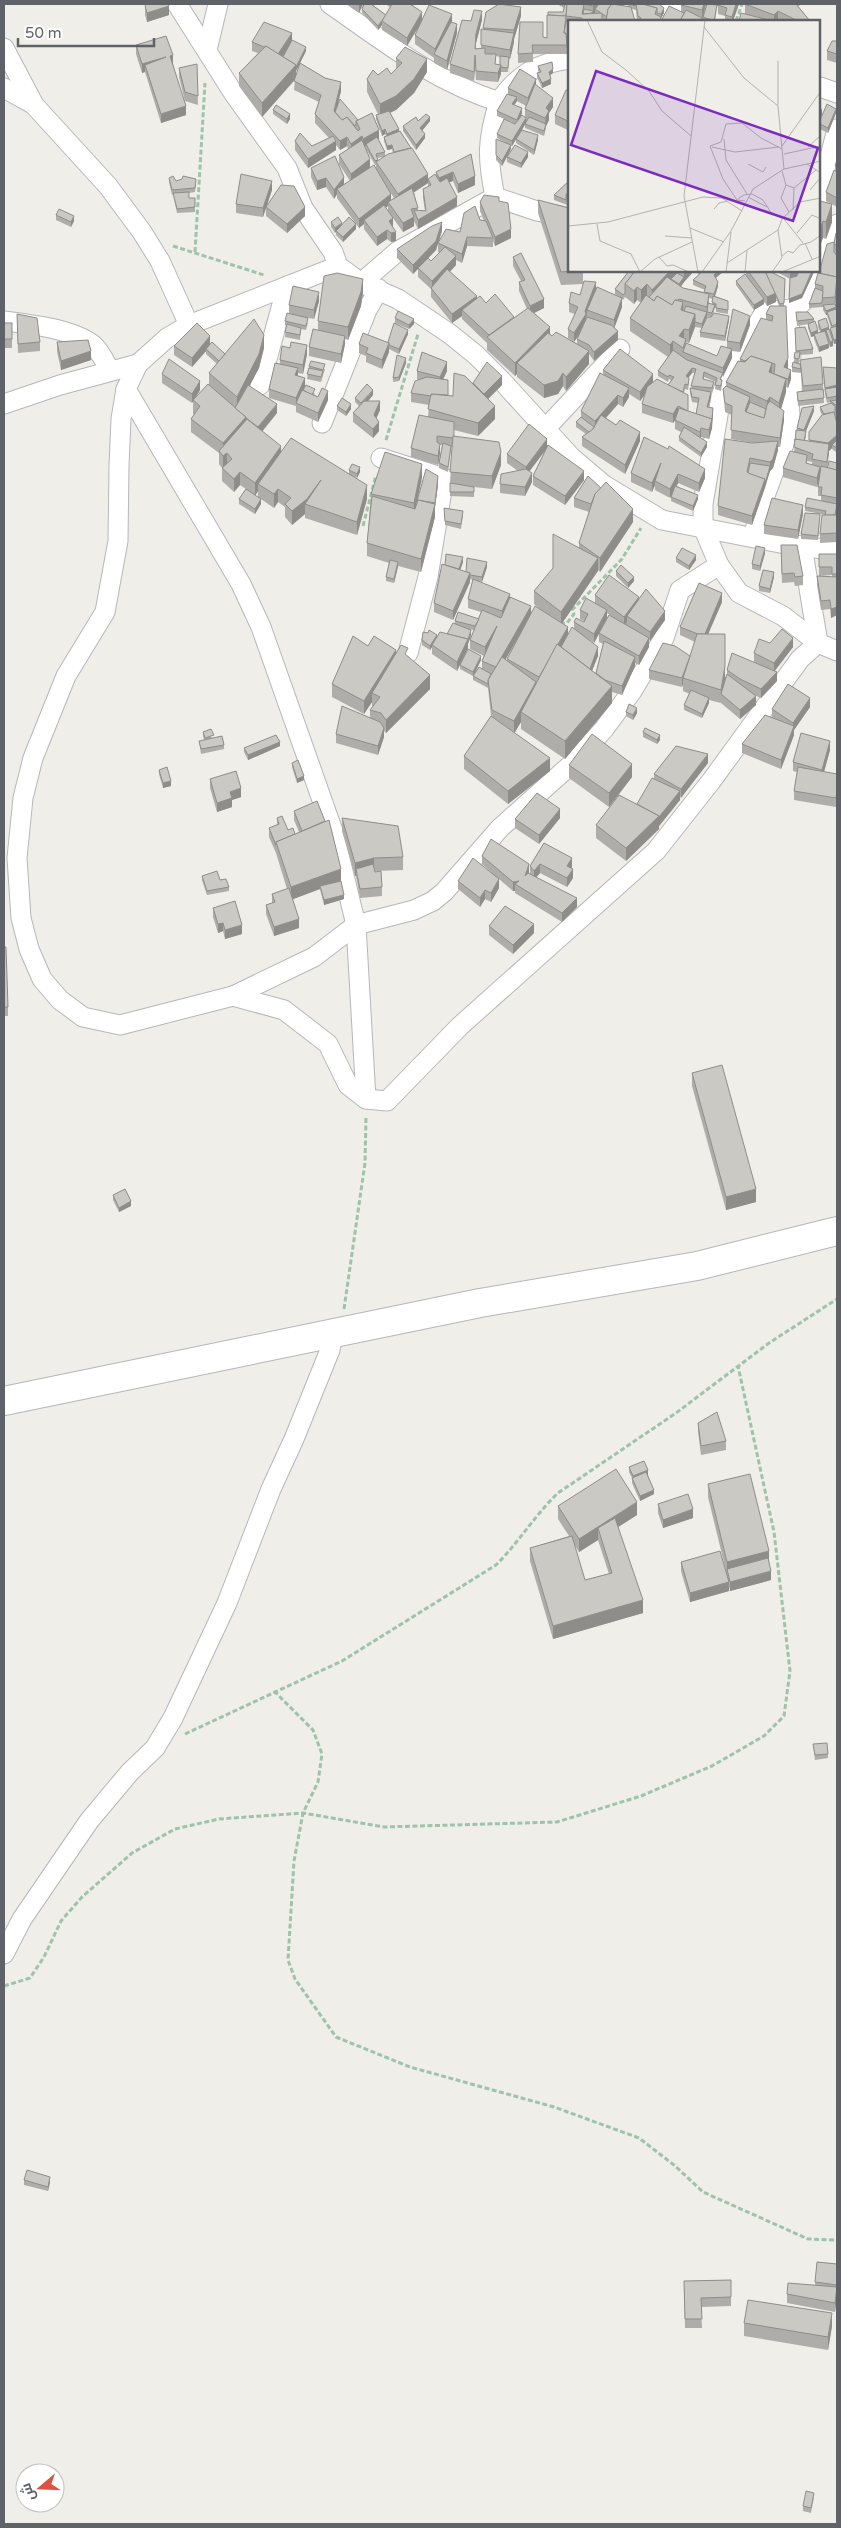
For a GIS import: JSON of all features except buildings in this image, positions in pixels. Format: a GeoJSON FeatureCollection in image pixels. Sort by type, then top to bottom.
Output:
{"type":"FeatureCollection","features":[{"type":"Feature","properties":{"kind":"street"},"geometry":{"type":"LineString","coordinates":[[178,4],[234,94],[287,168],[303,208],[333,252],[338,266],[361,283],[379,289],[398,299],[476,355],[571,457],[604,485],[650,515],[662,520],[754,538],[837,551]]}},
{"type":"Feature","properties":{"kind":"street"},"geometry":{"type":"LineString","coordinates":[[207,50],[218,4]]}},
{"type":"Feature","properties":{"kind":"street"},"geometry":{"type":"LineString","coordinates":[[330,4],[406,58],[444,81],[499,102]]}},
{"type":"Feature","properties":{"kind":"street"},"geometry":{"type":"LineString","coordinates":[[662,4],[696,20]]}},
{"type":"Feature","properties":{"kind":"street"},"geometry":{"type":"LineString","coordinates":[[4,48],[34,105],[108,186],[147,239],[164,270],[189,326]]}},
{"type":"Feature","properties":{"kind":"street"},"geometry":{"type":"LineString","coordinates":[[495,197],[488,158],[490,132],[499,102],[520,76],[532,69],[568,60]]}},
{"type":"Feature","properties":{"kind":"street"},"geometry":{"type":"LineString","coordinates":[[821,87],[837,94]]}},
{"type":"Feature","properties":{"kind":"street"},"geometry":{"type":"LineString","coordinates":[[4,88],[34,105]]}},
{"type":"Feature","properties":{"kind":"street"},"geometry":{"type":"LineString","coordinates":[[821,191],[837,129]]}},
{"type":"Feature","properties":{"kind":"street"},"geometry":{"type":"LineString","coordinates":[[361,283],[398,251],[495,197],[537,211],[568,218]]}},
{"type":"Feature","properties":{"kind":"street"},"geometry":{"type":"LineString","coordinates":[[821,209],[837,218]]}},
{"type":"Feature","properties":{"kind":"street"},"geometry":{"type":"LineString","coordinates":[[821,260],[823,251],[837,224]]}},
{"type":"Feature","properties":{"kind":"street"},"geometry":{"type":"LineString","coordinates":[[338,266],[189,326],[167,338],[138,364],[126,389],[121,419],[118,541],[106,612],[66,676],[33,758],[23,798],[18,858],[21,918],[29,949],[42,979],[60,1000],[83,1017],[120,1025],[233,996],[314,958],[356,924],[414,910],[433,901],[451,885],[500,828],[574,762],[604,729],[632,691],[664,638],[680,590],[719,565]]}},
{"type":"Feature","properties":{"kind":"street"},"geometry":{"type":"LineString","coordinates":[[818,272],[807,298],[801,306],[764,314],[728,379],[721,397],[703,504],[703,527],[719,565],[740,593],[782,616],[818,642],[837,651]]}},
{"type":"Feature","properties":{"kind":"street"},"geometry":{"type":"LineString","coordinates":[[260,385],[295,283]]}},
{"type":"Feature","properties":{"kind":"street"},"geometry":{"type":"LineString","coordinates":[[322,423],[367,310],[379,289]]}},
{"type":"Feature","properties":{"kind":"street"},"geometry":{"type":"LineString","coordinates":[[754,538],[763,501],[784,444],[790,416],[789,398],[797,375],[789,374],[791,361],[789,310]]}},
{"type":"Feature","properties":{"kind":"street"},"geometry":{"type":"LineString","coordinates":[[4,321],[26,323],[85,340],[101,353],[110,371]]}},
{"type":"Feature","properties":{"kind":"street"},"geometry":{"type":"LineString","coordinates":[[545,428],[620,349]]}},
{"type":"Feature","properties":{"kind":"street"},"geometry":{"type":"LineString","coordinates":[[4,404],[60,384],[138,364]]}},
{"type":"Feature","properties":{"kind":"street"},"geometry":{"type":"LineString","coordinates":[[126,389],[241,584],[261,627],[334,834],[356,924],[366,1099]]}},
{"type":"Feature","properties":{"kind":"street"},"geometry":{"type":"LineString","coordinates":[[381,458],[444,478],[428,577],[408,653]]}},
{"type":"Feature","properties":{"kind":"street"},"geometry":{"type":"LineString","coordinates":[[802,546],[818,642]]}},
{"type":"Feature","properties":{"kind":"street"},"geometry":{"type":"LineString","coordinates":[[233,996],[284,1010],[328,1044],[348,1085],[366,1099],[387,1100],[460,1026],[656,852],[712,780],[800,659],[818,642]]}},
{"type":"Feature","properties":{"kind":"street"},"geometry":{"type":"LineString","coordinates":[[4,1401],[480,1304],[696,1266],[837,1231]]}},
{"type":"Feature","properties":{"kind":"street"},"geometry":{"type":"LineString","coordinates":[[4,1954],[22,1919],[89,1821],[117,1787],[155,1748],[177,1710],[227,1603],[271,1489],[294,1439],[337,1334]]}},
{"type":"Feature","properties":{"kind":"path"},"geometry":{"type":"LineString","coordinates":[[736,20],[742,4]]}},
{"type":"Feature","properties":{"kind":"path"},"geometry":{"type":"LineString","coordinates":[[195,252],[207,50]]}},
{"type":"Feature","properties":{"kind":"path"},"geometry":{"type":"LineString","coordinates":[[147,239],[295,283]]}},
{"type":"Feature","properties":{"kind":"path"},"geometry":{"type":"LineString","coordinates":[[363,526],[381,458],[424,317]]}},
{"type":"Feature","properties":{"kind":"path"},"geometry":{"type":"LineString","coordinates":[[553,621],[561,625],[567,624],[574,614],[572,610],[622,559],[650,515]]}},
{"type":"Feature","properties":{"kind":"path"},"geometry":{"type":"LineString","coordinates":[[337,1334],[365,1163],[366,1099]]}},
{"type":"Feature","properties":{"kind":"path"},"geometry":{"type":"LineString","coordinates":[[155,1748],[274,1690],[342,1661],[496,1565],[516,1545],[541,1509],[558,1493],[676,1413],[769,1343],[837,1300]]}},
{"type":"Feature","properties":{"kind":"path"},"geometry":{"type":"LineString","coordinates":[[4,1986],[30,1978],[44,1957],[61,1921],[82,1897],[132,1853],[175,1829],[219,1819],[303,1812],[384,1827],[478,1826],[557,1822],[641,1796],[712,1766],[764,1736],[784,1716],[790,1671],[774,1532],[738,1366]]}},
{"type":"Feature","properties":{"kind":"path"},"geometry":{"type":"LineString","coordinates":[[274,1690],[313,1730],[322,1754],[318,1782],[303,1812],[294,1861],[288,1960],[295,1979],[336,2037],[410,2067],[554,2107],[601,2126],[639,2138],[674,2165],[703,2192],[808,2239],[837,2240]]}}]}
